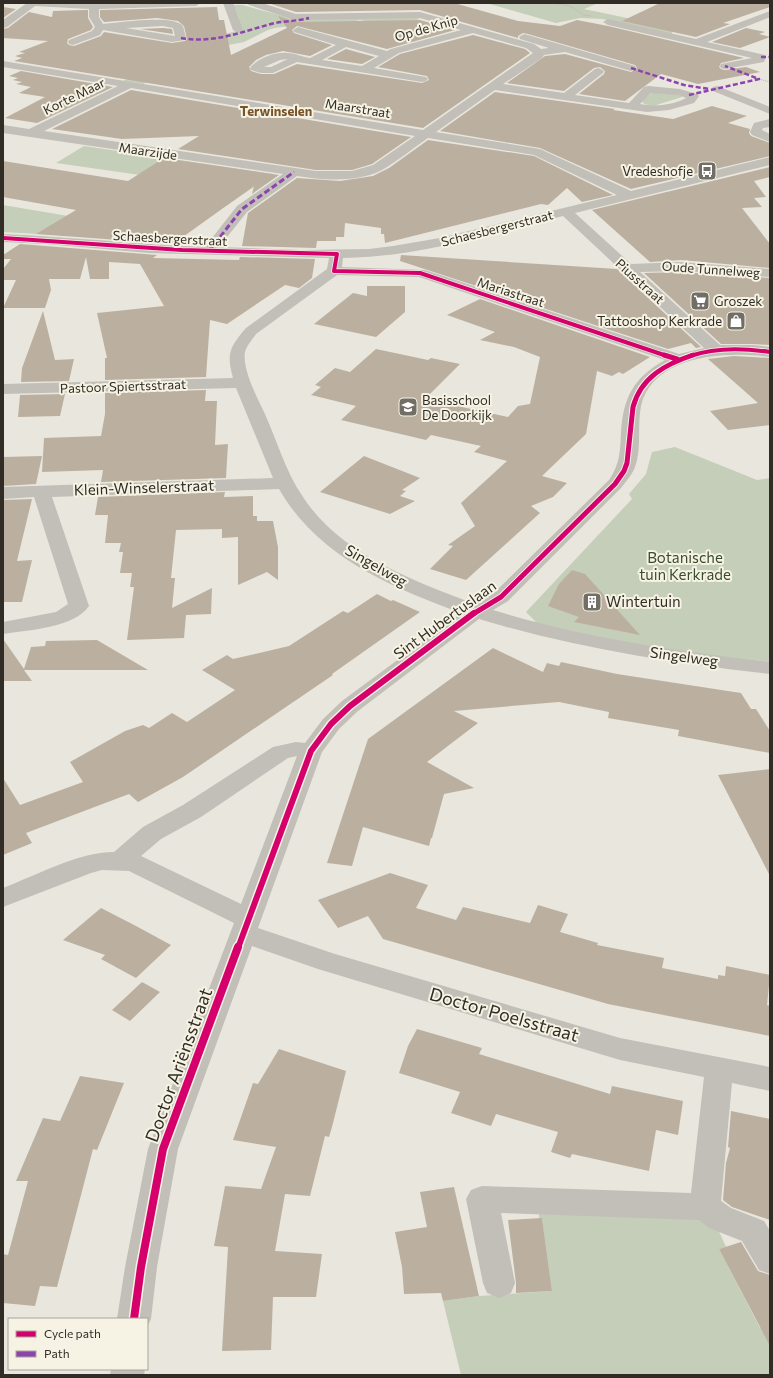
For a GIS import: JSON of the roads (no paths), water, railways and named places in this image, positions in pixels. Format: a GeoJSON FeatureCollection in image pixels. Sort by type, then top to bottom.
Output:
{"type":"FeatureCollection","features":[{"type":"Feature","properties":{"kind":"street"},"geometry":{"type":"LineString","coordinates":[[3,25],[33,3],[94,6],[108,4],[196,3]]}},
{"type":"Feature","properties":{"kind":"street"},"geometry":{"type":"LineString","coordinates":[[228,3],[231,15],[235,18],[238,30]]}},
{"type":"Feature","properties":{"kind":"street","name":"Op de Knip"},"geometry":{"type":"LineString","coordinates":[[252,3],[295,17],[420,15],[437,11],[631,68]]}},
{"type":"Feature","properties":{"kind":"street"},"geometry":{"type":"LineString","coordinates":[[328,3],[334,17]]}},
{"type":"Feature","properties":{"kind":"street"},"geometry":{"type":"LineString","coordinates":[[73,42],[96,33],[100,27],[111,25],[173,24],[178,26],[181,38],[172,39],[110,30],[100,27],[94,17],[94,6]]}},
{"type":"Feature","properties":{"kind":"street"},"geometry":{"type":"LineString","coordinates":[[697,42],[770,14]]}},
{"type":"Feature","properties":{"kind":"street","name":"Op de Knip"},"geometry":{"type":"LineString","coordinates":[[420,15],[530,46],[539,52],[564,49]]}},
{"type":"Feature","properties":{"kind":"street"},"geometry":{"type":"LineString","coordinates":[[608,22],[762,58],[725,66]]}},
{"type":"Feature","properties":{"kind":"street","name":"Op de Knip"},"geometry":{"type":"LineString","coordinates":[[298,30],[388,55]]}},
{"type":"Feature","properties":{"kind":"street","name":"Op de Knip"},"geometry":{"type":"LineString","coordinates":[[364,70],[388,55],[405,47],[473,30]]}},
{"type":"Feature","properties":{"kind":"street"},"geometry":{"type":"LineString","coordinates":[[310,62],[345,44]]}},
{"type":"Feature","properties":{"kind":"street"},"geometry":{"type":"LineString","coordinates":[[427,134],[493,86],[538,56],[539,52]]}},
{"type":"Feature","properties":{"kind":"street"},"geometry":{"type":"LineString","coordinates":[[296,59],[422,79]]}},
{"type":"Feature","properties":{"kind":"street","name":"Maarstraat"},"geometry":{"type":"LineString","coordinates":[[3,64],[536,152],[546,155],[628,196]]}},
{"type":"Feature","properties":{"kind":"street"},"geometry":{"type":"LineString","coordinates":[[567,96],[599,71]]}},
{"type":"Feature","properties":{"kind":"street","name":"Korte Maar"},"geometry":{"type":"LineString","coordinates":[[31,133],[129,85]]}},
{"type":"Feature","properties":{"kind":"street"},"geometry":{"type":"LineString","coordinates":[[493,86],[567,96],[630,107],[643,113],[690,101],[693,96],[680,92],[648,89],[630,107]]}},
{"type":"Feature","properties":{"kind":"street"},"geometry":{"type":"LineString","coordinates":[[716,89],[770,111]]}},
{"type":"Feature","properties":{"kind":"street"},"geometry":{"type":"LineString","coordinates":[[770,123],[758,126],[756,132],[770,138]]}},
{"type":"Feature","properties":{"kind":"street","name":"Maarzijde"},"geometry":{"type":"LineString","coordinates":[[3,129],[328,176],[363,173],[377,168],[427,134]]}},
{"type":"Feature","properties":{"kind":"street","name":"Schaesbergerstraat"},"geometry":{"type":"LineString","coordinates":[[3,238],[46,240],[149,249],[209,251],[335,263],[386,251],[428,245],[770,161]]}},
{"type":"Feature","properties":{"kind":"street"},"geometry":{"type":"LineString","coordinates":[[209,251],[242,209],[294,172]]}},
{"type":"Feature","properties":{"kind":"street","name":"Piusstraat"},"geometry":{"type":"LineString","coordinates":[[565,211],[716,350]]}},
{"type":"Feature","properties":{"kind":"street","name":"Mariastraat"},"geometry":{"type":"LineString","coordinates":[[335,263],[420,273],[677,359]]}},
{"type":"Feature","properties":{"kind":"street","name":"Singelweg"},"geometry":{"type":"LineString","coordinates":[[335,263],[251,331],[242,341],[237,354],[242,383],[285,483],[300,508],[328,538],[369,565],[419,590],[476,612],[548,632],[623,648],[674,657],[770,668]]}},
{"type":"Feature","properties":{"kind":"street","name":"Oude Tunnelweg"},"geometry":{"type":"LineString","coordinates":[[627,269],[644,266],[665,266],[770,273]]}},
{"type":"Feature","properties":{"kind":"street"},"geometry":{"type":"LineString","coordinates":[[677,359],[716,350],[741,349],[770,352]]}},
{"type":"Feature","properties":{"kind":"street","name":"Sint Hubertuslaan"},"geometry":{"type":"LineString","coordinates":[[245,926],[311,751],[331,724],[350,706],[476,612],[501,597],[615,484],[627,464],[632,410],[641,386],[661,369],[677,359]]}},
{"type":"Feature","properties":{"kind":"street","name":"Pastoor Spiertsstraat"},"geometry":{"type":"LineString","coordinates":[[3,390],[242,383]]}},
{"type":"Feature","properties":{"kind":"street","name":"Klein-Winselerstraat"},"geometry":{"type":"LineString","coordinates":[[3,492],[41,492],[285,483]]}},
{"type":"Feature","properties":{"kind":"street"},"geometry":{"type":"LineString","coordinates":[[3,628],[62,617],[79,606],[41,492]]}},
{"type":"Feature","properties":{"kind":"street"},"geometry":{"type":"LineString","coordinates":[[120,861],[152,833],[192,811],[281,752],[296,749],[311,751]]}},
{"type":"Feature","properties":{"kind":"street"},"geometry":{"type":"LineString","coordinates":[[3,898],[83,866],[102,861],[120,861],[134,863],[245,926]]}},
{"type":"Feature","properties":{"kind":"street","name":"Doctor Poelsstraat"},"geometry":{"type":"LineString","coordinates":[[245,926],[328,962],[620,1048],[770,1079]]}},
{"type":"Feature","properties":{"kind":"street","name":"Doctor Ariënsstraat"},"geometry":{"type":"LineString","coordinates":[[134,1318],[141,1267],[163,1149],[245,926]]}},
{"type":"Feature","properties":{"kind":"street"},"geometry":{"type":"LineString","coordinates":[[705,1207],[719,1069]]}},
{"type":"Feature","properties":{"kind":"street"},"geometry":{"type":"LineString","coordinates":[[499,1283],[482,1199],[705,1207],[720,1218],[753,1231],[770,1260]]}},
{"type":"Feature","properties":{"kind":"place","name":"Vredeshofje"},"geometry":{"type":"Point","coordinates":[707,171]}},
{"type":"Feature","properties":{"kind":"place","name":"Groszek"},"geometry":{"type":"Point","coordinates":[700,301]}},
{"type":"Feature","properties":{"kind":"place","name":"Tattooshop Kerkrade"},"geometry":{"type":"Point","coordinates":[736,321]}},
{"type":"Feature","properties":{"kind":"place","name":"Basisschool De Doorkijk"},"geometry":{"type":"Point","coordinates":[408,407]}},
{"type":"Feature","properties":{"kind":"place","name":"Wintertuin"},"geometry":{"type":"Point","coordinates":[592,602]}},
{"type":"Feature","properties":{"kind":"district","name":"Terwinselen"},"geometry":{"type":"Point","coordinates":[276,111]}},
{"type":"Feature","properties":{"kind":"park label","name":"Botanische tuin Kerkrade"},"geometry":{"type":"Point","coordinates":[685,566]}}]}
